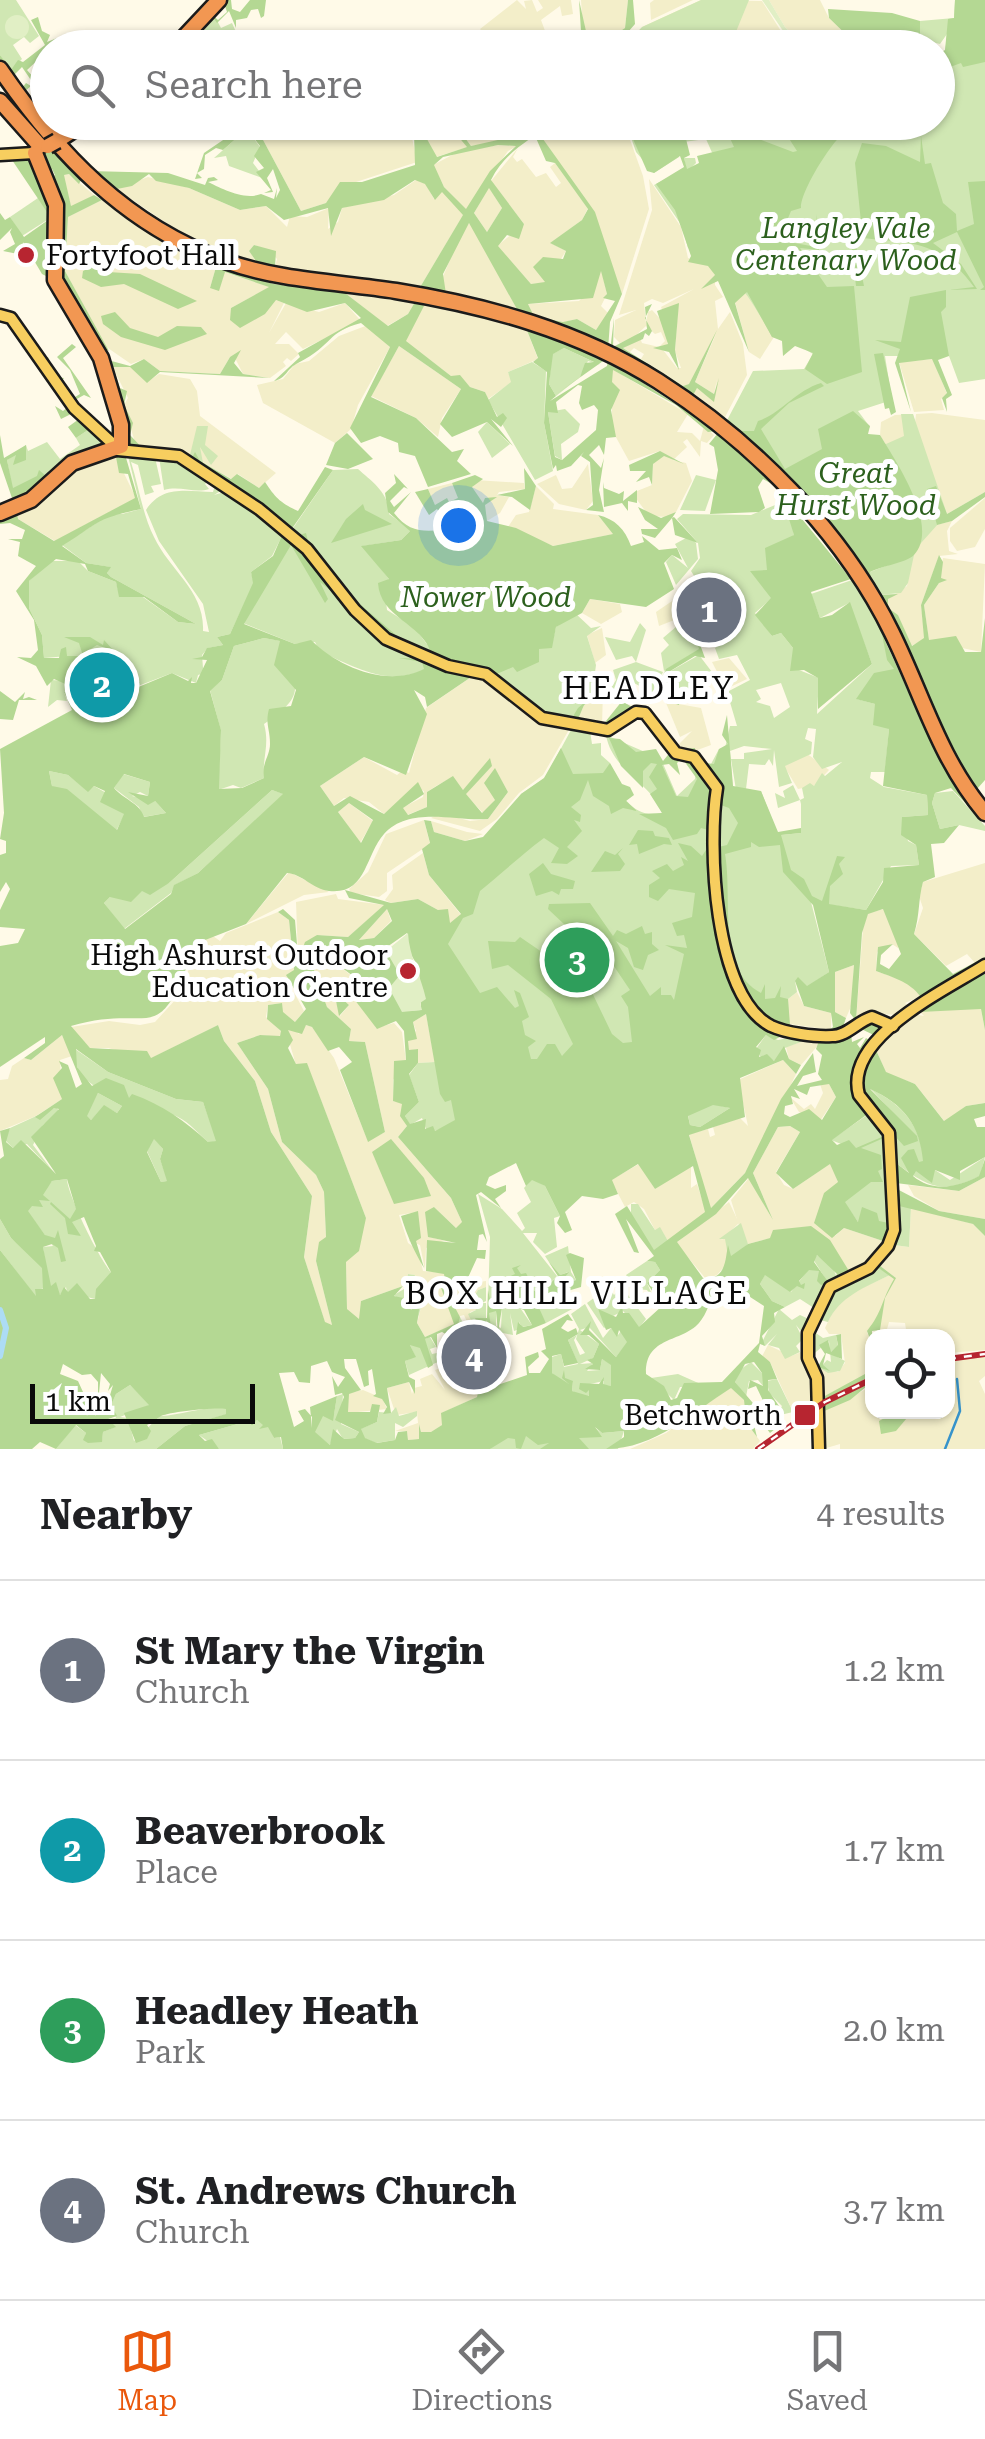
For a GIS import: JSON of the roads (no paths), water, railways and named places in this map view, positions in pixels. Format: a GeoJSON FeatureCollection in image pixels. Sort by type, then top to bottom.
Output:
{"type":"FeatureCollection","features":[{"type":"Feature","properties":{"kind":"highway"},"geometry":{"type":"LineString","coordinates":[[191,30],[219,0]]}},
{"type":"Feature","properties":{"kind":"highway"},"geometry":{"type":"LineString","coordinates":[[0,76],[30,115]]}},
{"type":"Feature","properties":{"kind":"highway"},"geometry":{"type":"LineString","coordinates":[[0,101],[30,139]]}},
{"type":"Feature","properties":{"kind":"highway"},"geometry":{"type":"LineString","coordinates":[[0,513],[31,500],[72,463],[117,446],[102,358],[55,280],[56,205],[38,149],[31,140]]}},
{"type":"Feature","properties":{"kind":"highway"},"geometry":{"type":"LineString","coordinates":[[50,140],[70,166],[120,210],[172,243],[257,275],[430,301],[534,327],[624,366],[710,424],[783,491],[857,581],[892,642],[930,738],[985,816]]}},
{"type":"Feature","properties":{"kind":"highway"},"geometry":{"type":"LineString","coordinates":[[38,149],[54,140]]}},
{"type":"Feature","properties":{"kind":"main road"},"geometry":{"type":"LineString","coordinates":[[0,155],[38,149]]}},
{"type":"Feature","properties":{"kind":"main road"},"geometry":{"type":"LineString","coordinates":[[5,317],[74,408],[117,446],[186,458],[288,531],[315,557],[354,610],[386,639],[448,666],[486,674],[532,712],[572,726],[610,730],[643,711],[662,730],[676,753],[694,757],[717,788],[713,834],[720,934],[725,956],[750,1002],[771,1026],[829,1036],[842,1034],[869,1017],[888,1026]]}},
{"type":"Feature","properties":{"kind":"main road"},"geometry":{"type":"LineString","coordinates":[[819,1449],[817,1378],[808,1358],[807,1338],[831,1286],[870,1268],[893,1238],[892,1144],[886,1126],[856,1088],[865,1051],[888,1026],[985,965]]}},
{"type":"Feature","properties":{"kind":"waterway"},"geometry":{"type":"LineString","coordinates":[[0,1310],[6,1328],[0,1356]]}},
{"type":"Feature","properties":{"kind":"waterway"},"geometry":{"type":"LineString","coordinates":[[945,1449],[960,1411],[957,1379]]}},
{"type":"Feature","properties":{"kind":"railway"},"geometry":{"type":"LineString","coordinates":[[955,1358],[985,1354]]}},
{"type":"Feature","properties":{"kind":"railway"},"geometry":{"type":"LineString","coordinates":[[758,1449],[825,1402],[865,1382]]}},
{"type":"Feature","properties":{"kind":"place","name":"Fortyfoot Hall"},"geometry":{"type":"Point","coordinates":[26,255]}},
{"type":"Feature","properties":{"kind":"place","name":"St Mary the Virgin"},"geometry":{"type":"Point","coordinates":[709,610]}},
{"type":"Feature","properties":{"kind":"place","name":"Beaverbrook"},"geometry":{"type":"Point","coordinates":[102,685]}},
{"type":"Feature","properties":{"kind":"place","name":"Headley Heath"},"geometry":{"type":"Point","coordinates":[577,960]}},
{"type":"Feature","properties":{"kind":"place","name":"High Ashurst Outdoor Education Centre"},"geometry":{"type":"Point","coordinates":[408,971]}},
{"type":"Feature","properties":{"kind":"place","name":"St. Andrews Church"},"geometry":{"type":"Point","coordinates":[474,1357]}},
{"type":"Feature","properties":{"kind":"place","name":"Betchworth"},"geometry":{"type":"Point","coordinates":[805,1415]}},
{"type":"Feature","properties":{"kind":"district","name":"HEADLEY"},"geometry":{"type":"Point","coordinates":[649,688]}},
{"type":"Feature","properties":{"kind":"district","name":"BOX HILL VILLAGE"},"geometry":{"type":"Point","coordinates":[577,1293]}},
{"type":"Feature","properties":{"kind":"park label","name":"Langley Vale Centenary Wood"},"geometry":{"type":"Point","coordinates":[846,244]}},
{"type":"Feature","properties":{"kind":"park label","name":"Great Hurst Wood"},"geometry":{"type":"Point","coordinates":[856,489]}},
{"type":"Feature","properties":{"kind":"park label","name":"Nower Wood"},"geometry":{"type":"Point","coordinates":[486,597]}}]}
